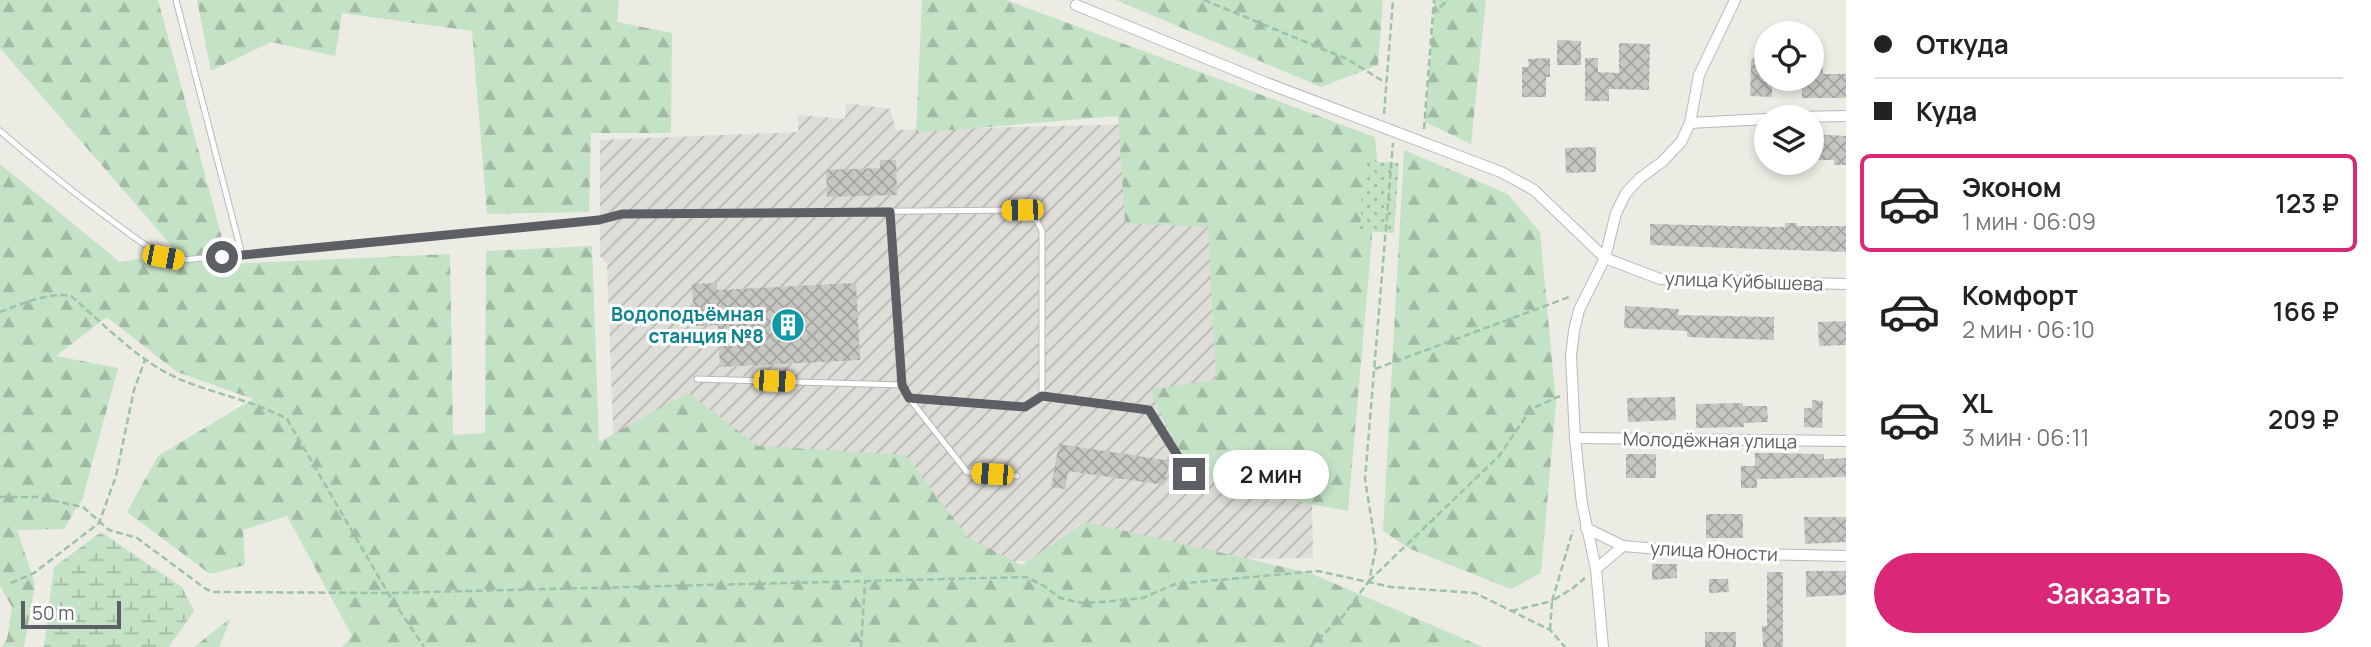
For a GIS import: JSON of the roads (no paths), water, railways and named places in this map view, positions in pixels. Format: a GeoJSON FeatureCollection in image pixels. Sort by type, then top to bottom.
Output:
{"type":"FeatureCollection","features":[{"type":"Feature","properties":{"kind":"street"},"geometry":{"type":"LineString","coordinates":[[1603,647],[1596,569],[1580,528],[1572,392],[1574,331],[1588,290],[1605,258],[1616,213],[1626,193],[1681,142],[1690,123],[1699,75],[1735,0]]}},
{"type":"Feature","properties":{"kind":"street"},"geometry":{"type":"LineString","coordinates":[[1076,5],[1383,128],[1501,172],[1534,190],[1605,258]]}},
{"type":"Feature","properties":{"kind":"street"},"geometry":{"type":"LineString","coordinates":[[1824,116],[1846,116]]}},
{"type":"Feature","properties":{"kind":"street"},"geometry":{"type":"LineString","coordinates":[[1690,123],[1754,120]]}},
{"type":"Feature","properties":{"kind":"street","name":"улица Куйбышева"},"geometry":{"type":"LineString","coordinates":[[1605,258],[1660,279],[1846,284]]}},
{"type":"Feature","properties":{"kind":"street","name":"Молодёжная улица"},"geometry":{"type":"LineString","coordinates":[[1575,438],[1846,441]]}},
{"type":"Feature","properties":{"kind":"street","name":"улица Юности"},"geometry":{"type":"LineString","coordinates":[[1580,528],[1623,546],[1706,553],[1846,556]]}},
{"type":"Feature","properties":{"kind":"street"},"geometry":{"type":"LineString","coordinates":[[1596,569],[1623,546]]}},
{"type":"Feature","properties":{"kind":"lane"},"geometry":{"type":"LineString","coordinates":[[176,0],[242,255]]}},
{"type":"Feature","properties":{"kind":"lane"},"geometry":{"type":"LineString","coordinates":[[0,131],[68,189],[163,257],[182,260],[599,220],[622,214],[1022,210],[1037,221],[1042,230],[1042,396]]}},
{"type":"Feature","properties":{"kind":"lane"},"geometry":{"type":"LineString","coordinates":[[890,212],[902,385],[909,398],[967,472],[1017,475]]}},
{"type":"Feature","properties":{"kind":"lane"},"geometry":{"type":"LineString","coordinates":[[697,379],[902,385]]}},
{"type":"Feature","properties":{"kind":"lane"},"geometry":{"type":"LineString","coordinates":[[909,398],[1025,407],[1042,396],[1149,410],[1189,474]]}},
{"type":"Feature","properties":{"kind":"place","name":"Водоподъёмная станция №8"},"geometry":{"type":"Point","coordinates":[788,325]}}]}
